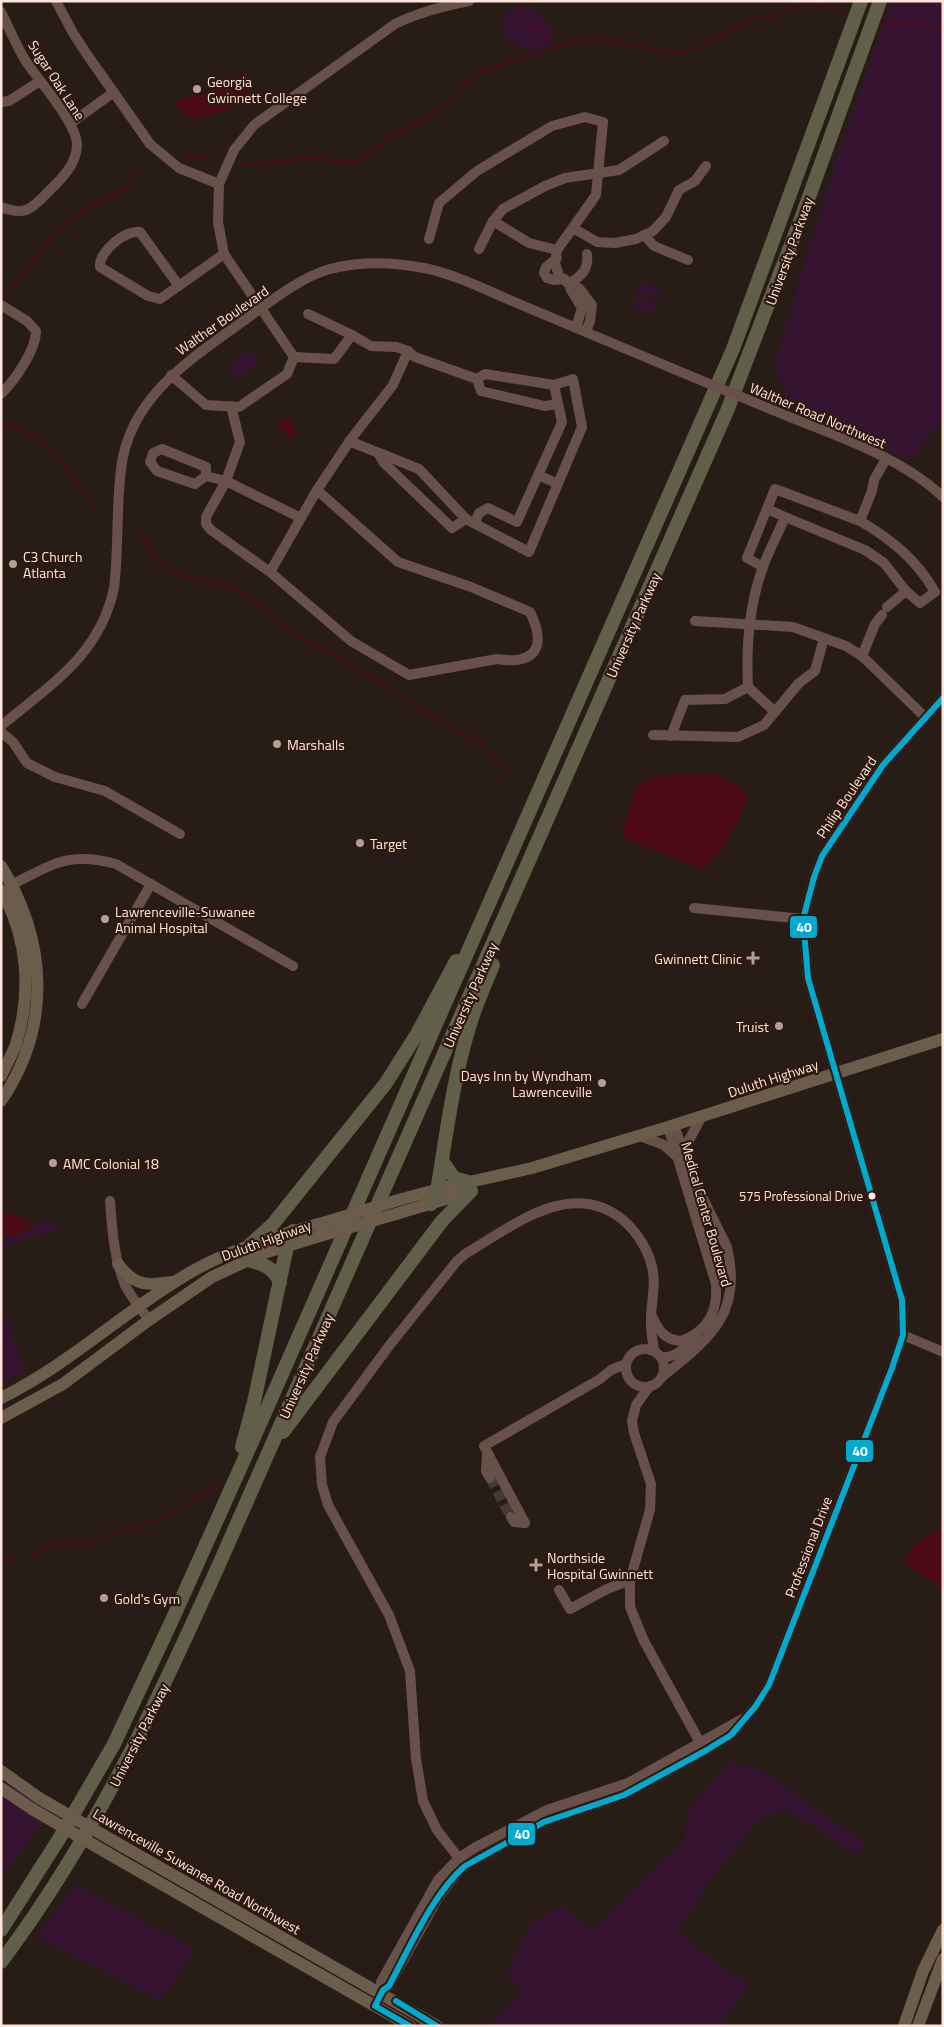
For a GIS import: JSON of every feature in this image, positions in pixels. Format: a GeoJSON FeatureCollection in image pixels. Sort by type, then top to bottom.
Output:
{"type":"FeatureCollection","features":[{"type":"Feature","properties":{"kind":"highway","name":"University Parkway"},"geometry":{"type":"LineString","coordinates":[[1,1930],[60,1839],[114,1744],[268,1407],[733,349],[854,22],[860,1]]}},
{"type":"Feature","properties":{"kind":"highway","name":"University Parkway"},"geometry":{"type":"LineString","coordinates":[[1,1962],[70,1860],[127,1760],[190,1629],[727,412],[802,216],[880,1]]}},
{"type":"Feature","properties":{"kind":"highway"},"geometry":{"type":"LineString","coordinates":[[442,1220],[442,1213],[433,1198],[442,1161],[459,1066],[472,1017],[522,895],[535,848]]}},
{"type":"Feature","properties":{"kind":"highway"},"geometry":{"type":"LineString","coordinates":[[250,1245],[279,1216],[386,1083],[491,902]]}},
{"type":"Feature","properties":{"kind":"highway"},"geometry":{"type":"LineString","coordinates":[[268,1453],[442,1220],[470,1187],[454,1178],[442,1161]]}},
{"type":"Feature","properties":{"kind":"highway"},"geometry":{"type":"LineString","coordinates":[[223,1504],[247,1432],[289,1239],[278,1229],[279,1216]]}},
{"type":"Feature","properties":{"kind":"highway"},"geometry":{"type":"LineString","coordinates":[[248,1260],[271,1269],[280,1282]]}},
{"type":"Feature","properties":{"kind":"main road"},"geometry":{"type":"LineString","coordinates":[[1,866],[20,931],[25,958],[26,989],[16,1044],[1,1076]]}},
{"type":"Feature","properties":{"kind":"main road"},"geometry":{"type":"LineString","coordinates":[[1,1101],[15,1077],[27,1047],[33,1027],[38,996],[38,963],[24,912],[7,887]]}},
{"type":"Feature","properties":{"kind":"main road","name":"Duluth Highway"},"geometry":{"type":"LineString","coordinates":[[1,1398],[68,1359],[175,1282],[206,1264],[250,1245],[320,1236],[396,1214],[433,1198],[640,1136],[943,1040]]}},
{"type":"Feature","properties":{"kind":"main road","name":"Duluth Highway"},"geometry":{"type":"LineString","coordinates":[[1,1418],[63,1384],[149,1320],[212,1277],[326,1222],[402,1199],[433,1198]]}},
{"type":"Feature","properties":{"kind":"main road"},"geometry":{"type":"LineString","coordinates":[[118,1264],[133,1280],[142,1284],[157,1285],[175,1282]]}},
{"type":"Feature","properties":{"kind":"main road","name":"Lawrenceville Suwanee Road Northwest"},"geometry":{"type":"LineString","coordinates":[[1,1771],[39,1798],[382,1991],[438,2026]]}},
{"type":"Feature","properties":{"kind":"main road","name":"Lawrenceville Suwanee Road Northwest"},"geometry":{"type":"LineString","coordinates":[[1,1788],[32,1809],[116,1858],[410,2026]]}},
{"type":"Feature","properties":{"kind":"main road"},"geometry":{"type":"LineString","coordinates":[[904,2026],[923,1971],[943,1930]]}},
{"type":"Feature","properties":{"kind":"main road"},"geometry":{"type":"LineString","coordinates":[[918,2026],[943,1959]]}},
{"type":"Feature","properties":{"kind":"street"},"geometry":{"type":"LineString","coordinates":[[56,1],[73,34],[150,144],[179,168],[219,184]]}},
{"type":"Feature","properties":{"kind":"street"},"geometry":{"type":"LineString","coordinates":[[294,357],[224,254],[218,222],[219,184],[234,150],[254,125],[395,24],[418,13],[469,1]]}},
{"type":"Feature","properties":{"kind":"street","name":"Sugar Oak Lane"},"geometry":{"type":"LineString","coordinates":[[1,12],[24,58],[71,123],[77,146],[75,161],[38,203],[30,209],[17,212],[1,207]]}},
{"type":"Feature","properties":{"kind":"street"},"geometry":{"type":"LineString","coordinates":[[1,102],[9,101],[40,81]]}},
{"type":"Feature","properties":{"kind":"street"},"geometry":{"type":"LineString","coordinates":[[71,123],[114,92]]}},
{"type":"Feature","properties":{"kind":"street"},"geometry":{"type":"LineString","coordinates":[[429,239],[439,203],[477,170],[552,126],[584,118],[603,122],[596,195],[557,254],[546,267],[544,273],[547,278],[567,282],[579,288],[592,305],[590,321],[581,330]]}},
{"type":"Feature","properties":{"kind":"street"},"geometry":{"type":"LineString","coordinates":[[478,249],[493,222],[503,210],[545,186],[565,178],[619,170],[664,141]]}},
{"type":"Feature","properties":{"kind":"street"},"geometry":{"type":"LineString","coordinates":[[573,228],[597,242],[615,244],[653,231],[666,217],[679,190],[695,181],[706,166]]}},
{"type":"Feature","properties":{"kind":"street"},"geometry":{"type":"LineString","coordinates":[[493,222],[529,243],[557,254],[567,282]]}},
{"type":"Feature","properties":{"kind":"street"},"geometry":{"type":"LineString","coordinates":[[179,286],[140,232],[122,238],[106,249],[101,256],[100,267],[148,296],[160,299],[179,286],[224,254]]}},
{"type":"Feature","properties":{"kind":"street"},"geometry":{"type":"LineString","coordinates":[[644,235],[654,246],[688,260]]}},
{"type":"Feature","properties":{"kind":"street"},"geometry":{"type":"LineString","coordinates":[[567,282],[584,273],[588,262],[587,254]]}},
{"type":"Feature","properties":{"kind":"street","name":"Walther Boulevard"},"geometry":{"type":"LineString","coordinates":[[1,726],[70,668],[88,648],[101,627],[112,601],[114,588],[119,536],[121,469],[131,432],[146,405],[171,374],[195,355],[260,309],[309,278],[328,270],[355,265],[394,264],[425,268],[470,284],[676,370]]}},
{"type":"Feature","properties":{"kind":"street"},"geometry":{"type":"LineString","coordinates":[[1,305],[27,321],[36,331],[36,340],[21,368],[1,394]]}},
{"type":"Feature","properties":{"kind":"street"},"geometry":{"type":"LineString","coordinates":[[308,314],[371,346],[396,347],[408,351],[415,357],[477,378],[485,374],[554,385],[573,379],[582,427],[529,552],[470,521],[419,469],[349,441]]}},
{"type":"Feature","properties":{"kind":"street"},"geometry":{"type":"LineString","coordinates":[[294,357],[334,359],[352,335]]}},
{"type":"Feature","properties":{"kind":"street"},"geometry":{"type":"LineString","coordinates":[[270,572],[317,490],[349,441],[393,385],[408,351]]}},
{"type":"Feature","properties":{"kind":"street"},"geometry":{"type":"LineString","coordinates":[[171,374],[206,405],[239,407],[287,374],[294,357]]}},
{"type":"Feature","properties":{"kind":"street","name":"Walther Road Northwest"},"geometry":{"type":"LineString","coordinates":[[676,370],[888,460],[914,474],[943,497]]}},
{"type":"Feature","properties":{"kind":"street"},"geometry":{"type":"LineString","coordinates":[[477,378],[481,391],[545,406],[558,404]]}},
{"type":"Feature","properties":{"kind":"street"},"geometry":{"type":"LineString","coordinates":[[378,453],[384,463],[452,528],[470,521],[488,508],[517,522],[562,422],[554,385]]}},
{"type":"Feature","properties":{"kind":"street"},"geometry":{"type":"LineString","coordinates":[[231,406],[240,442],[226,481],[206,517],[206,524],[211,530],[270,572],[351,642],[408,675],[496,659],[511,661],[523,659],[534,652],[538,644],[538,628],[530,612],[471,588],[398,562],[317,490]]}},
{"type":"Feature","properties":{"kind":"street"},"geometry":{"type":"LineString","coordinates":[[162,449],[206,467],[206,476],[195,484],[156,471],[150,462],[153,453],[162,449]]}},
{"type":"Feature","properties":{"kind":"street"},"geometry":{"type":"LineString","coordinates":[[860,521],[872,491],[875,489],[888,460]]}},
{"type":"Feature","properties":{"kind":"street"},"geometry":{"type":"LineString","coordinates":[[538,475],[558,484]]}},
{"type":"Feature","properties":{"kind":"street"},"geometry":{"type":"LineString","coordinates":[[206,476],[226,481],[301,518]]}},
{"type":"Feature","properties":{"kind":"street"},"geometry":{"type":"LineString","coordinates":[[763,567],[746,558],[775,489],[860,521],[886,536],[909,556],[935,592],[920,604],[906,591],[884,563],[865,550],[767,509]]}},
{"type":"Feature","properties":{"kind":"street"},"geometry":{"type":"LineString","coordinates":[[776,712],[748,687],[747,668],[753,604],[763,567],[785,517]]}},
{"type":"Feature","properties":{"kind":"street"},"geometry":{"type":"LineString","coordinates":[[860,655],[875,624],[885,611],[906,591]]}},
{"type":"Feature","properties":{"kind":"street"},"geometry":{"type":"LineString","coordinates":[[694,621],[793,627],[834,642],[845,639],[852,655],[860,655],[924,717]]}},
{"type":"Feature","properties":{"kind":"street"},"geometry":{"type":"LineString","coordinates":[[653,736],[738,737],[764,725],[799,683],[815,671],[824,638]]}},
{"type":"Feature","properties":{"kind":"street"},"geometry":{"type":"LineString","coordinates":[[671,736],[685,700],[725,699],[748,687]]}},
{"type":"Feature","properties":{"kind":"street","name":"Philip Boulevard"},"geometry":{"type":"LineString","coordinates":[[836,1074],[808,978],[803,919],[814,877],[822,856],[883,765],[943,698]]}},
{"type":"Feature","properties":{"kind":"street"},"geometry":{"type":"LineString","coordinates":[[1,732],[13,742],[27,763],[55,776],[105,791],[180,834]]}},
{"type":"Feature","properties":{"kind":"street"},"geometry":{"type":"LineString","coordinates":[[7,887],[50,865],[67,860],[84,858],[116,864],[293,966]]}},
{"type":"Feature","properties":{"kind":"street"},"geometry":{"type":"LineString","coordinates":[[82,1004],[151,884]]}},
{"type":"Feature","properties":{"kind":"street"},"geometry":{"type":"LineString","coordinates":[[694,908],[803,919]]}},
{"type":"Feature","properties":{"kind":"street","name":"Professional Drive"},"geometry":{"type":"LineString","coordinates":[[702,1746],[747,1716],[769,1685],[892,1368],[903,1335],[902,1300],[836,1074]]}},
{"type":"Feature","properties":{"kind":"street","name":"Medical Center Boulevard"},"geometry":{"type":"LineString","coordinates":[[681,1157],[702,1116]]}},
{"type":"Feature","properties":{"kind":"street","name":"Medical Center Boulevard"},"geometry":{"type":"LineString","coordinates":[[658,1354],[671,1357],[677,1354],[704,1327],[716,1306],[716,1284],[671,1126]]}},
{"type":"Feature","properties":{"kind":"street"},"geometry":{"type":"LineString","coordinates":[[640,1136],[664,1145],[681,1157]]}},
{"type":"Feature","properties":{"kind":"street","name":"Medical Center Boulevard"},"geometry":{"type":"LineString","coordinates":[[663,1376],[712,1334],[726,1309],[730,1288],[730,1260],[727,1247],[681,1157]]}},
{"type":"Feature","properties":{"kind":"street"},"geometry":{"type":"LineString","coordinates":[[110,1201],[113,1240],[118,1264],[126,1286],[149,1320]]}},
{"type":"Feature","properties":{"kind":"street"},"geometry":{"type":"LineString","coordinates":[[375,2006],[382,1991],[389,1986],[438,1898],[458,1872],[462,1862],[533,1816],[628,1783],[702,1746],[635,1622],[630,1607],[630,1580],[650,1510],[651,1484],[634,1433],[632,1421],[636,1405],[649,1387],[660,1381],[663,1376],[664,1363],[658,1354],[651,1320],[654,1284],[650,1260],[643,1245],[630,1226],[610,1211],[596,1206],[572,1203],[547,1208],[465,1254],[457,1261],[389,1346],[333,1422],[320,1457],[322,1485],[328,1505],[362,1564],[398,1634],[410,1671],[416,1759],[423,1801],[437,1830],[462,1862]]}},
{"type":"Feature","properties":{"kind":"street"},"geometry":{"type":"LineString","coordinates":[[651,1320],[666,1338],[676,1341],[686,1339],[704,1327]]}},
{"type":"Feature","properties":{"kind":"street"},"geometry":{"type":"LineString","coordinates":[[638,1350],[651,1320]]}},
{"type":"Feature","properties":{"kind":"street"},"geometry":{"type":"LineString","coordinates":[[903,1335],[943,1352]]}},
{"type":"Feature","properties":{"kind":"street"},"geometry":{"type":"LineString","coordinates":[[486,1449],[600,1379],[611,1370],[626,1364],[633,1353],[638,1350],[645,1348],[658,1354]]}},
{"type":"Feature","properties":{"kind":"street"},"geometry":{"type":"LineString","coordinates":[[626,1364],[636,1405]]}},
{"type":"Feature","properties":{"kind":"street"},"geometry":{"type":"LineString","coordinates":[[600,1379],[618,1375],[642,1387],[649,1387]]}},
{"type":"Feature","properties":{"kind":"street"},"geometry":{"type":"LineString","coordinates":[[486,1449],[486,1471],[490,1478]]}},
{"type":"Feature","properties":{"kind":"street"},"geometry":{"type":"LineString","coordinates":[[486,1449],[525,1523],[514,1522],[511,1517]]}},
{"type":"Feature","properties":{"kind":"street"},"geometry":{"type":"LineString","coordinates":[[559,1590],[570,1609],[607,1589],[630,1580]]}},
{"type":"Feature","properties":{"kind":"shaded area"},"geometry":{"type":"Polygon","coordinates":[[[892,1],[943,1],[943,291],[940,295],[943,297],[943,418],[910,461],[879,444],[785,403],[785,391],[774,365],[840,146],[892,1]]]}},
{"type":"Feature","properties":{"kind":"shaded area"},"geometry":{"type":"Polygon","coordinates":[[[516,6],[532,9],[549,23],[553,42],[541,48],[530,49],[508,40],[503,20],[507,13],[516,6]]]}},
{"type":"Feature","properties":{"kind":"shaded area"},"geometry":{"type":"Polygon","coordinates":[[[242,73],[249,81],[250,95],[228,109],[192,119],[173,104],[181,99],[211,91],[242,73]]]}},
{"type":"Feature","properties":{"kind":"shaded area"},"geometry":{"type":"Polygon","coordinates":[[[638,282],[660,288],[657,298],[635,293],[638,282]]]}},
{"type":"Feature","properties":{"kind":"shaded area"},"geometry":{"type":"Polygon","coordinates":[[[635,296],[656,302],[653,312],[632,306],[635,296]]]}},
{"type":"Feature","properties":{"kind":"shaded area"},"geometry":{"type":"Polygon","coordinates":[[[249,351],[260,363],[236,378],[228,368],[229,365],[249,351]]]}},
{"type":"Feature","properties":{"kind":"shaded area"},"geometry":{"type":"Polygon","coordinates":[[[288,416],[297,433],[290,439],[277,424],[288,416]]]}},
{"type":"Feature","properties":{"kind":"shaded area"},"geometry":{"type":"Polygon","coordinates":[[[675,774],[717,774],[745,792],[748,799],[721,850],[707,865],[700,868],[623,838],[622,830],[637,786],[643,781],[675,774]]]}},
{"type":"Feature","properties":{"kind":"shaded area"},"geometry":{"type":"Polygon","coordinates":[[[1,1212],[15,1214],[32,1225],[16,1235],[1,1238],[1,1212]]]}},
{"type":"Feature","properties":{"kind":"shaded area"},"geometry":{"type":"Polygon","coordinates":[[[44,1219],[62,1228],[1,1249],[1,1240],[15,1237],[44,1219]]]}},
{"type":"Feature","properties":{"kind":"shaded area"},"geometry":{"type":"Polygon","coordinates":[[[1,1305],[25,1372],[1,1382],[1,1305]]]}},
{"type":"Feature","properties":{"kind":"shaded area"},"geometry":{"type":"Polygon","coordinates":[[[943,1527],[943,1589],[908,1565],[905,1557],[921,1539],[943,1527]]]}},
{"type":"Feature","properties":{"kind":"shaded area"},"geometry":{"type":"Polygon","coordinates":[[[730,1761],[762,1771],[865,1843],[857,1855],[787,1810],[780,1810],[759,1819],[702,1890],[703,1894],[677,1930],[679,1934],[749,1986],[720,2026],[488,2026],[523,1992],[507,1971],[532,1921],[563,1905],[591,1932],[683,1842],[689,1809],[730,1761]]]}},
{"type":"Feature","properties":{"kind":"shaded area"},"geometry":{"type":"Polygon","coordinates":[[[1,1775],[56,1802],[1,1880],[1,1775]]]}},
{"type":"Feature","properties":{"kind":"shaded area"},"geometry":{"type":"Polygon","coordinates":[[[75,1884],[195,1950],[160,2001],[38,1937],[75,1884]]]}},
{"type":"Feature","properties":{"kind":"waterway"},"geometry":{"type":"LineString","coordinates":[[515,1],[527,21],[557,45]]}},
{"type":"Feature","properties":{"kind":"waterway"},"geometry":{"type":"LineString","coordinates":[[242,165],[311,158],[352,162],[361,160],[391,136],[434,113],[455,97],[462,86],[478,72],[576,41],[608,40],[674,53],[701,47],[745,22],[771,16],[800,6],[822,6],[849,14]]}},
{"type":"Feature","properties":{"kind":"waterway"},"geometry":{"type":"LineString","coordinates":[[879,21],[923,26],[943,31]]}},
{"type":"Feature","properties":{"kind":"waterway"},"geometry":{"type":"LineString","coordinates":[[182,156],[194,158],[212,156]]}},
{"type":"Feature","properties":{"kind":"waterway"},"geometry":{"type":"LineString","coordinates":[[1,300],[55,234],[78,214],[101,199],[128,187],[138,170]]}},
{"type":"Feature","properties":{"kind":"waterway"},"geometry":{"type":"LineString","coordinates":[[1,423],[21,430],[47,446],[69,472],[94,507]]}},
{"type":"Feature","properties":{"kind":"waterway"},"geometry":{"type":"LineString","coordinates":[[141,533],[156,560],[176,574],[205,579],[236,589],[248,596],[289,631],[365,673],[448,727],[482,743],[497,762],[512,770]]}},
{"type":"Feature","properties":{"kind":"waterway"},"geometry":{"type":"LineString","coordinates":[[32,1555],[58,1542],[92,1542],[121,1530],[166,1518],[221,1483]]}},
{"type":"Feature","properties":{"kind":"waterway"},"geometry":{"type":"LineString","coordinates":[[1,1558],[14,1562]]}},
{"type":"Feature","properties":{"kind":"tunnel"},"geometry":{"type":"LineString","coordinates":[[490,1478],[511,1517]]}},
{"type":"Feature","properties":{"kind":"transit line","name":"40"},"geometry":{"type":"LineString","coordinates":[[410,2026],[375,2006],[383,1990],[389,1986],[432,1906],[453,1877],[465,1866],[544,1822],[624,1795],[705,1751],[731,1735],[755,1707],[769,1685],[892,1368],[903,1335],[902,1300],[808,978],[803,919],[814,877],[822,856],[883,765],[943,698]]}},
{"type":"Feature","properties":{"kind":"transit line","name":"40"},"geometry":{"type":"LineString","coordinates":[[396,2001],[437,2026]]}},
{"type":"Feature","properties":{"kind":"place","name":"Georgia Gwinnett College"},"geometry":{"type":"Point","coordinates":[197,89]}},
{"type":"Feature","properties":{"kind":"place","name":"C3 Church Atlanta"},"geometry":{"type":"Point","coordinates":[13,564]}},
{"type":"Feature","properties":{"kind":"place","name":"Marshalls"},"geometry":{"type":"Point","coordinates":[277,744]}},
{"type":"Feature","properties":{"kind":"place","name":"Target"},"geometry":{"type":"Point","coordinates":[360,843]}},
{"type":"Feature","properties":{"kind":"place","name":"Lawrenceville-Suwanee Animal Hospital"},"geometry":{"type":"Point","coordinates":[105,919]}},
{"type":"Feature","properties":{"kind":"place","name":"Gwinnett Clinic"},"geometry":{"type":"Point","coordinates":[753,958]}},
{"type":"Feature","properties":{"kind":"place","name":"Truist"},"geometry":{"type":"Point","coordinates":[779,1026]}},
{"type":"Feature","properties":{"kind":"place","name":"Days Inn by Wyndham Lawrenceville"},"geometry":{"type":"Point","coordinates":[602,1083]}},
{"type":"Feature","properties":{"kind":"place","name":"AMC Colonial 18"},"geometry":{"type":"Point","coordinates":[53,1163]}},
{"type":"Feature","properties":{"kind":"place","name":"575 Professional Drive"},"geometry":{"type":"Point","coordinates":[872,1196]}},
{"type":"Feature","properties":{"kind":"place","name":"Northside Hospital Gwinnett"},"geometry":{"type":"Point","coordinates":[536,1565]}},
{"type":"Feature","properties":{"kind":"place","name":"Gold's Gym"},"geometry":{"type":"Point","coordinates":[104,1598]}}]}
